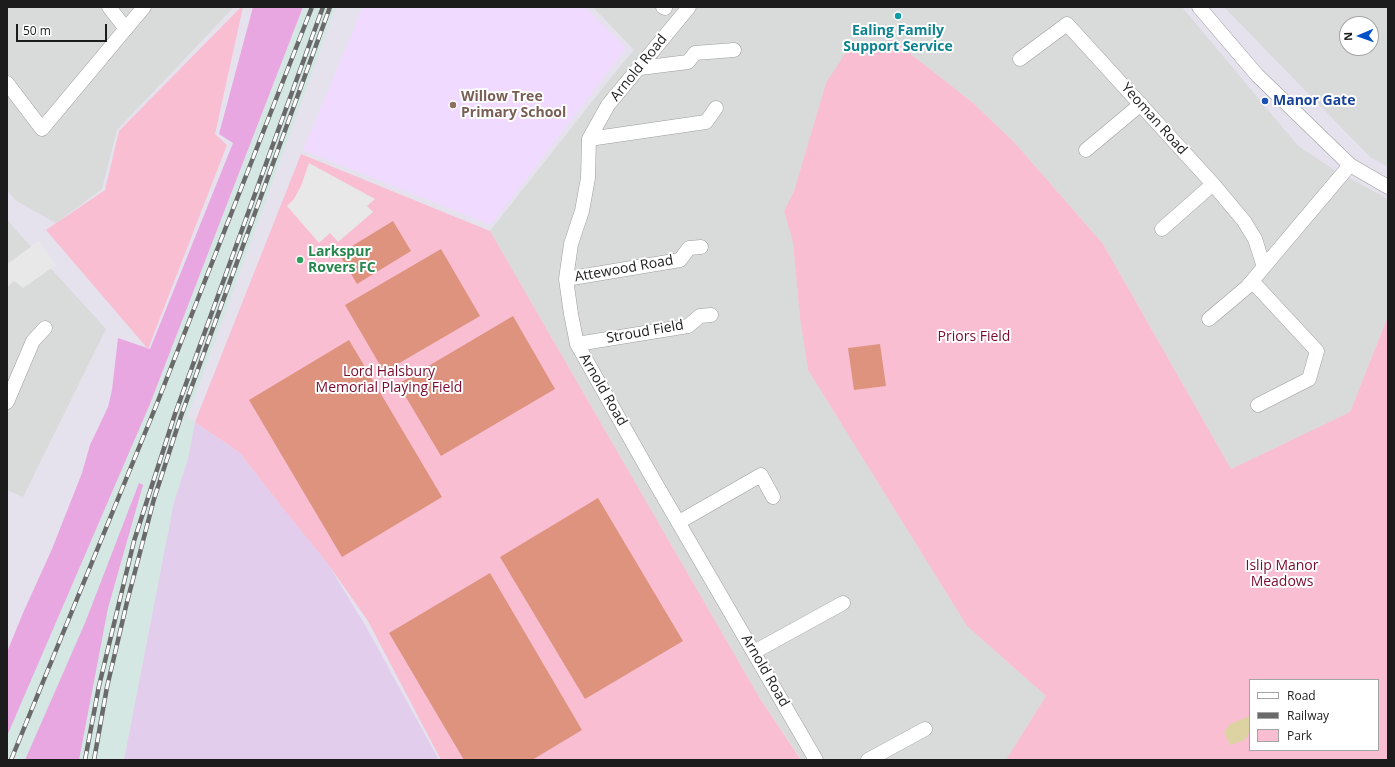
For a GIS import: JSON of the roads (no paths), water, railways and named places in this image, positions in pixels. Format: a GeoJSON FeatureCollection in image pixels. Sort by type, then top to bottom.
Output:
{"type":"FeatureCollection","features":[{"type":"Feature","properties":{"kind":"street"},"geometry":{"type":"LineString","coordinates":[[109,7],[126,29]]}},
{"type":"Feature","properties":{"kind":"street"},"geometry":{"type":"LineString","coordinates":[[7,83],[42,129],[144,7]]}},
{"type":"Feature","properties":{"kind":"street","name":"Arnold Road"},"geometry":{"type":"LineString","coordinates":[[689,7],[608,105],[589,139],[588,178],[582,211],[571,244],[566,279],[577,344],[652,478],[679,522],[816,760]]}},
{"type":"Feature","properties":{"kind":"street"},"geometry":{"type":"LineString","coordinates":[[1198,7],[1257,75],[1350,165],[1388,187]]}},
{"type":"Feature","properties":{"kind":"street","name":"Yeoman Road"},"geometry":{"type":"LineString","coordinates":[[1020,59],[1068,24],[1213,184],[1244,221],[1255,239],[1264,266]]}},
{"type":"Feature","properties":{"kind":"street"},"geometry":{"type":"LineString","coordinates":[[640,68],[688,62],[695,53],[734,50]]}},
{"type":"Feature","properties":{"kind":"street"},"geometry":{"type":"LineString","coordinates":[[1086,150],[1141,104]]}},
{"type":"Feature","properties":{"kind":"street"},"geometry":{"type":"LineString","coordinates":[[589,139],[706,122],[716,108]]}},
{"type":"Feature","properties":{"kind":"street"},"geometry":{"type":"LineString","coordinates":[[1209,319],[1247,288],[1350,165]]}},
{"type":"Feature","properties":{"kind":"street"},"geometry":{"type":"LineString","coordinates":[[1162,229],[1213,184]]}},
{"type":"Feature","properties":{"kind":"street","name":"Attewood Road"},"geometry":{"type":"LineString","coordinates":[[566,279],[680,260],[689,248],[701,247]]}},
{"type":"Feature","properties":{"kind":"street"},"geometry":{"type":"LineString","coordinates":[[1252,281],[1317,352],[1309,379],[1258,405]]}},
{"type":"Feature","properties":{"kind":"street","name":"Stroud Field"},"geometry":{"type":"LineString","coordinates":[[577,344],[688,326],[700,316],[711,315]]}},
{"type":"Feature","properties":{"kind":"street"},"geometry":{"type":"LineString","coordinates":[[7,402],[33,341],[45,328]]}},
{"type":"Feature","properties":{"kind":"street"},"geometry":{"type":"LineString","coordinates":[[679,522],[761,475],[773,497]]}},
{"type":"Feature","properties":{"kind":"street"},"geometry":{"type":"LineString","coordinates":[[754,652],[843,603]]}},
{"type":"Feature","properties":{"kind":"street"},"geometry":{"type":"LineString","coordinates":[[868,760],[925,729]]}},
{"type":"Feature","properties":{"kind":"railway"},"geometry":{"type":"LineString","coordinates":[[11,760],[156,406],[312,7]]}},
{"type":"Feature","properties":{"kind":"railway"},"geometry":{"type":"LineString","coordinates":[[85,760],[99,686],[134,541],[175,414],[323,7]]}},
{"type":"Feature","properties":{"kind":"railway"},"geometry":{"type":"LineString","coordinates":[[94,760],[107,687],[127,602],[154,499],[181,416],[330,7]]}},
{"type":"Feature","properties":{"kind":"place","name":"Ealing Family Support Service"},"geometry":{"type":"Point","coordinates":[898,16]}},
{"type":"Feature","properties":{"kind":"place","name":"Manor Gate"},"geometry":{"type":"Point","coordinates":[1265,101]}},
{"type":"Feature","properties":{"kind":"place","name":"Willow Tree Primary School"},"geometry":{"type":"Point","coordinates":[453,105]}},
{"type":"Feature","properties":{"kind":"place","name":"Larkspur Rovers FC"},"geometry":{"type":"Point","coordinates":[300,260]}},
{"type":"Feature","properties":{"kind":"park label","name":"Priors Field"},"geometry":{"type":"Point","coordinates":[974,337]}},
{"type":"Feature","properties":{"kind":"park label","name":"Lord Halsbury Memorial Playing Field"},"geometry":{"type":"Point","coordinates":[389,380]}},
{"type":"Feature","properties":{"kind":"park label","name":"Islip Manor Meadows"},"geometry":{"type":"Point","coordinates":[1282,574]}}]}
